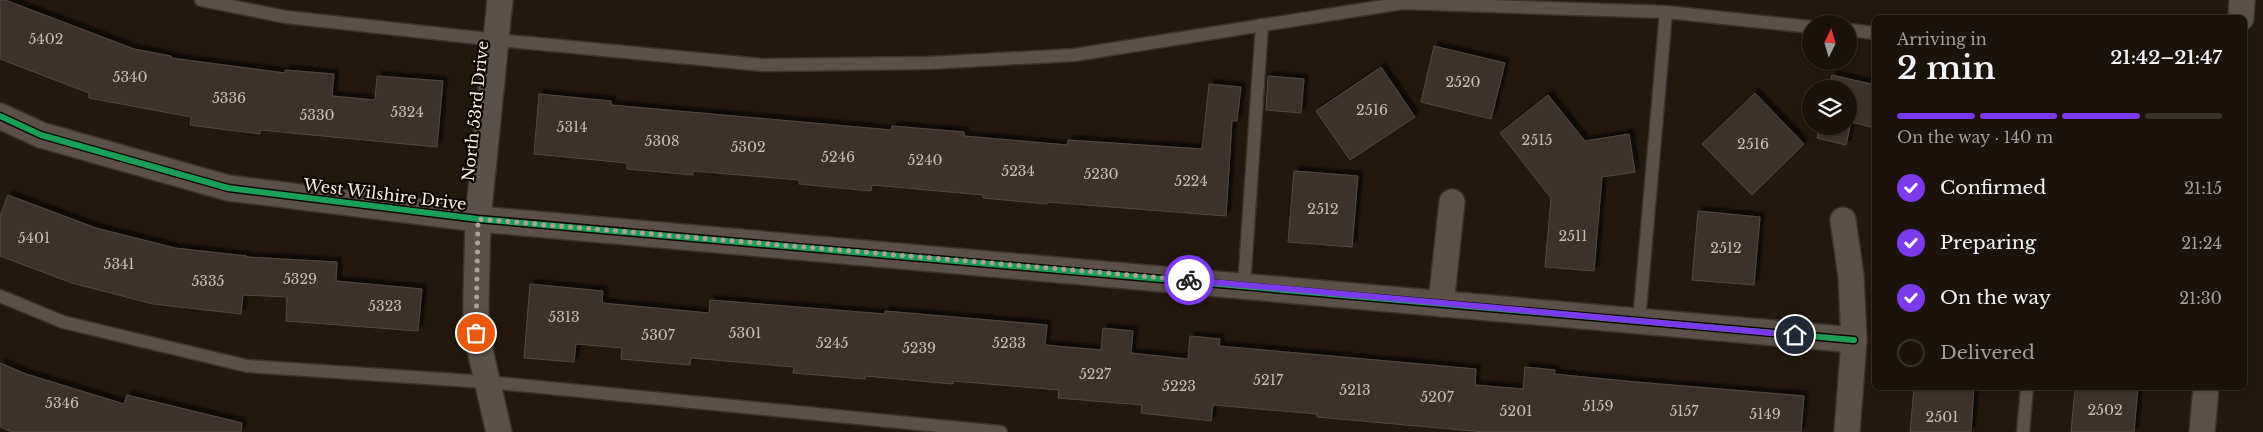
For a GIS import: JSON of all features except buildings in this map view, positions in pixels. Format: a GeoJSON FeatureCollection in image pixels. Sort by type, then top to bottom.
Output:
{"type":"FeatureCollection","features":[{"type":"Feature","properties":{"kind":"street","name":"North 53rd Drive"},"geometry":{"type":"LineString","coordinates":[[499,432],[476,333],[478,219],[500,0]]}},
{"type":"Feature","properties":{"kind":"street"},"geometry":{"type":"LineString","coordinates":[[2241,15],[2242,0]]}},
{"type":"Feature","properties":{"kind":"street","name":"West Wilshire Drive"},"geometry":{"type":"LineString","coordinates":[[0,116],[41,135],[228,188],[478,219],[1854,340]]}},
{"type":"Feature","properties":{"kind":"street"},"geometry":{"type":"LineString","coordinates":[[1441,304],[1452,202]]}},
{"type":"Feature","properties":{"kind":"street"},"geometry":{"type":"LineString","coordinates":[[1843,220],[1851,276],[1854,340],[1847,432]]}},
{"type":"Feature","properties":{"kind":"street"},"geometry":{"type":"LineString","coordinates":[[2202,432],[2206,390]]}},
{"type":"Feature","properties":{"kind":"lane"},"geometry":{"type":"LineString","coordinates":[[201,0],[286,17],[496,40],[763,65],[929,62],[1074,55],[1403,3],[1666,12],[1802,26]]}},
{"type":"Feature","properties":{"kind":"lane"},"geometry":{"type":"LineString","coordinates":[[1639,321],[1666,12]]}},
{"type":"Feature","properties":{"kind":"lane"},"geometry":{"type":"LineString","coordinates":[[1244,285],[1262,25]]}},
{"type":"Feature","properties":{"kind":"lane"},"geometry":{"type":"LineString","coordinates":[[1858,31],[1872,33]]}},
{"type":"Feature","properties":{"kind":"lane"},"geometry":{"type":"LineString","coordinates":[[0,296],[63,322],[247,366],[487,382],[1001,432]]}},
{"type":"Feature","properties":{"kind":"lane"},"geometry":{"type":"LineString","coordinates":[[2023,432],[2027,390]]}},
{"type":"Feature","properties":{"kind":"cycle path"},"geometry":{"type":"LineString","coordinates":[[0,116],[41,135],[228,188],[478,219],[1854,340]]}},
{"type":"Feature","properties":{"kind":"way so far"},"geometry":{"type":"LineString","coordinates":[[476,333],[478,219],[1189,280]]}},
{"type":"Feature","properties":{"kind":"route"},"geometry":{"type":"LineString","coordinates":[[1189,280],[1795,335]]}}]}
